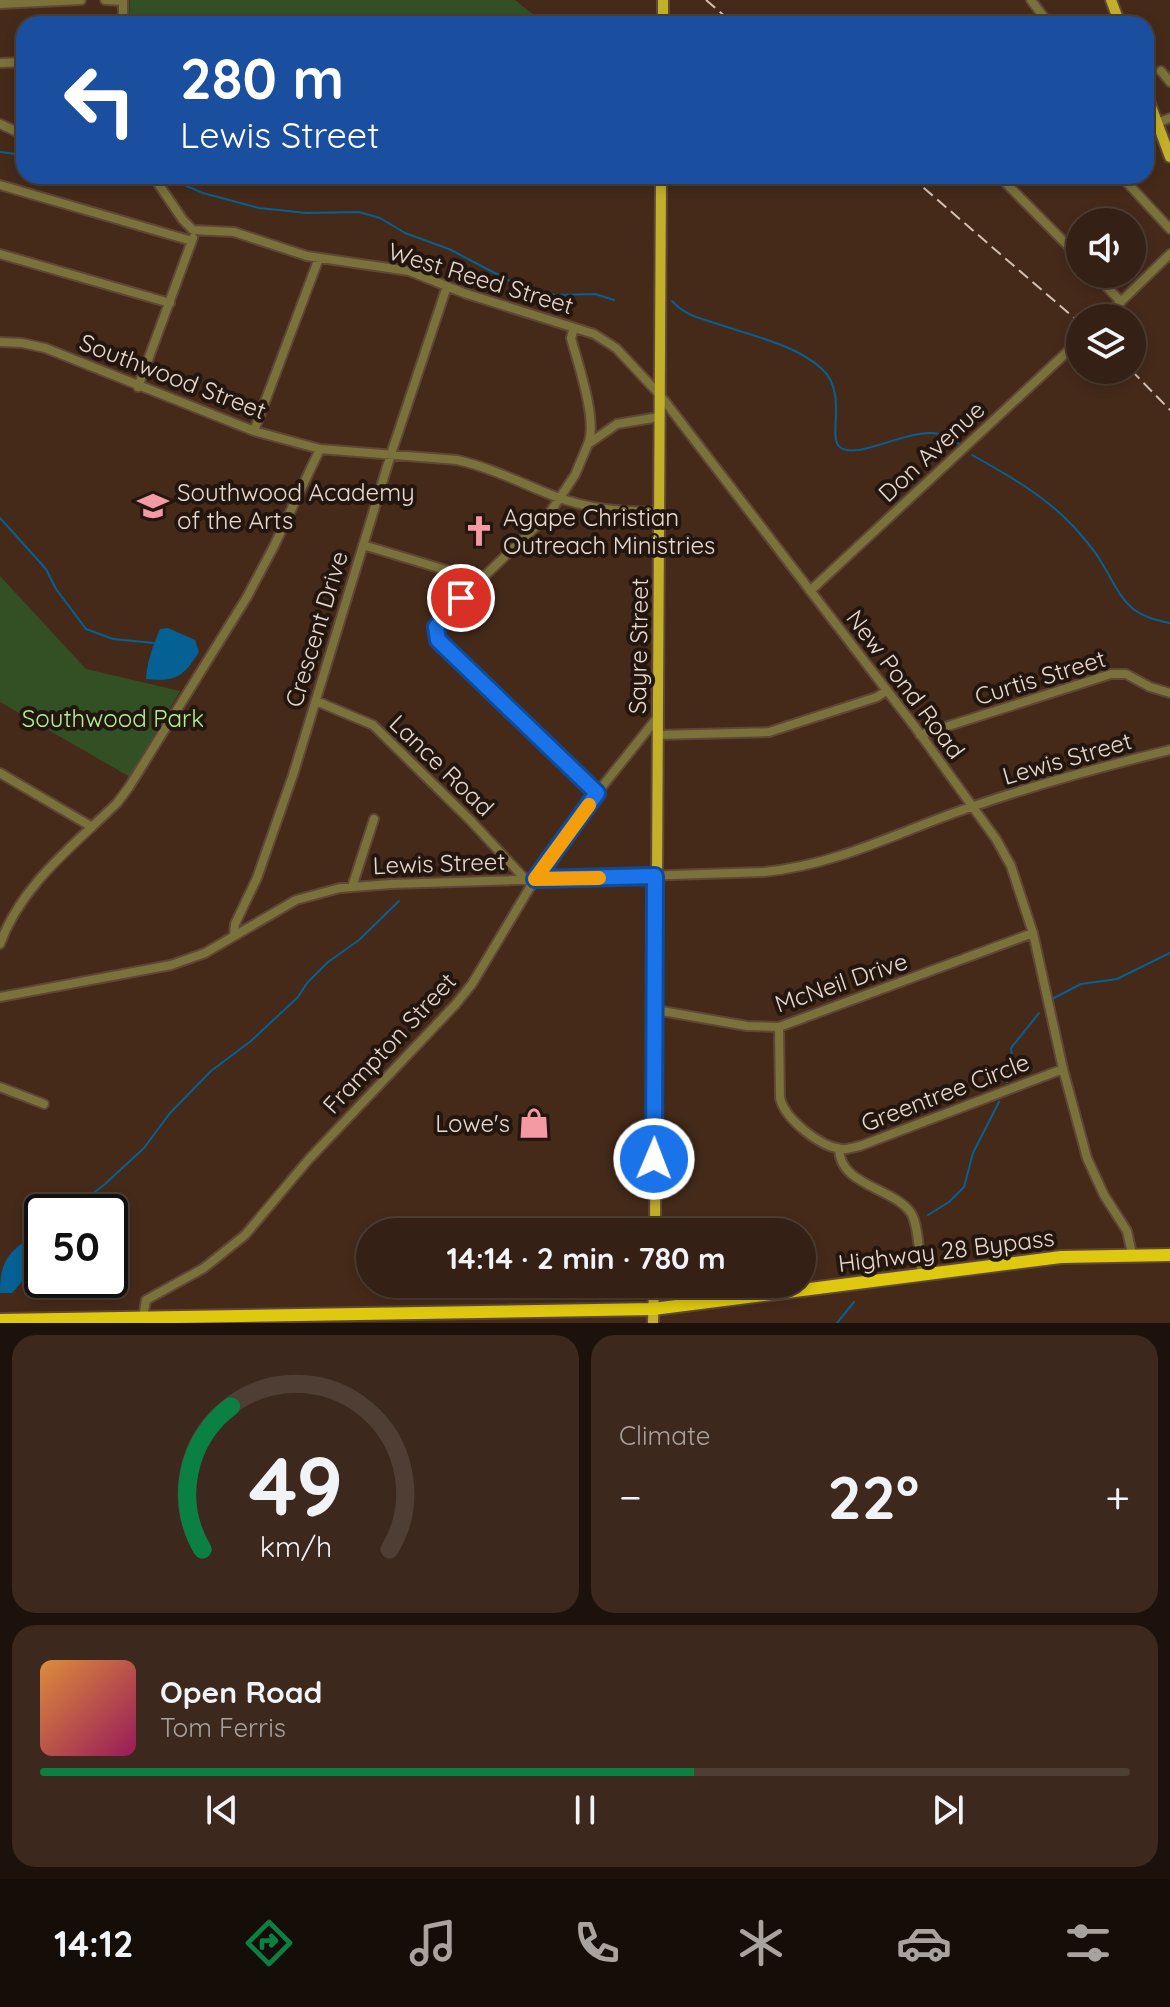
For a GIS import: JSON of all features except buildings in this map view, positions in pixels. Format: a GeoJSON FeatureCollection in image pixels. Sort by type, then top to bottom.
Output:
{"type":"FeatureCollection","features":[{"type":"Feature","properties":{"kind":"highway","name":"Highway 28 Bypass"},"geometry":{"type":"LineString","coordinates":[[0,1320],[653,1316],[922,1274],[1061,1257],[1170,1255]]}},
{"type":"Feature","properties":{"kind":"main road"},"geometry":{"type":"LineString","coordinates":[[1154,115],[1170,157]]}},
{"type":"Feature","properties":{"kind":"main road","name":"Sayre Street"},"geometry":{"type":"LineString","coordinates":[[655,1218],[661,184]]}},
{"type":"Feature","properties":{"kind":"street"},"geometry":{"type":"LineString","coordinates":[[0,4],[81,0]]}},
{"type":"Feature","properties":{"kind":"street"},"geometry":{"type":"LineString","coordinates":[[105,0],[123,0]]}},
{"type":"Feature","properties":{"kind":"street"},"geometry":{"type":"LineString","coordinates":[[1161,71],[1170,82]]}},
{"type":"Feature","properties":{"kind":"street"},"geometry":{"type":"LineString","coordinates":[[1157,123],[1170,118]]}},
{"type":"Feature","properties":{"kind":"street"},"geometry":{"type":"LineString","coordinates":[[138,387],[195,230],[183,220],[158,184]]}},
{"type":"Feature","properties":{"kind":"street"},"geometry":{"type":"LineString","coordinates":[[1007,184],[1066,244]]}},
{"type":"Feature","properties":{"kind":"street"},"geometry":{"type":"LineString","coordinates":[[1128,184],[1170,229]]}},
{"type":"Feature","properties":{"kind":"street"},"geometry":{"type":"LineString","coordinates":[[0,185],[192,241]]}},
{"type":"Feature","properties":{"kind":"street","name":"West Reed Street"},"geometry":{"type":"LineString","coordinates":[[195,230],[234,232],[307,256],[409,271],[594,334],[616,348],[660,395]]}},
{"type":"Feature","properties":{"kind":"street"},"geometry":{"type":"LineString","coordinates":[[0,254],[170,303]]}},
{"type":"Feature","properties":{"kind":"street"},"geometry":{"type":"LineString","coordinates":[[1108,288],[1121,302],[1170,254]]}},
{"type":"Feature","properties":{"kind":"street"},"geometry":{"type":"LineString","coordinates":[[254,431],[319,258]]}},
{"type":"Feature","properties":{"kind":"street","name":"Crescent Drive"},"geometry":{"type":"LineString","coordinates":[[234,936],[238,914],[267,853],[391,454],[447,286]]}},
{"type":"Feature","properties":{"kind":"street"},"geometry":{"type":"LineString","coordinates":[[574,328],[571,338],[591,438],[561,499],[442,617],[435,631],[438,640],[597,793]]}},
{"type":"Feature","properties":{"kind":"street","name":"Southwood Street"},"geometry":{"type":"LineString","coordinates":[[0,342],[45,348],[254,431],[320,449],[479,465],[588,507],[659,511]]}},
{"type":"Feature","properties":{"kind":"street","name":"Don Avenue"},"geometry":{"type":"LineString","coordinates":[[810,591],[1066,353]]}},
{"type":"Feature","properties":{"kind":"street","name":"New Pond Road"},"geometry":{"type":"LineString","coordinates":[[660,395],[974,806],[1011,866],[1033,933],[1063,1069],[1087,1158],[1104,1195],[1127,1231],[1132,1254]]}},
{"type":"Feature","properties":{"kind":"street"},"geometry":{"type":"LineString","coordinates":[[588,444],[617,424],[659,417]]}},
{"type":"Feature","properties":{"kind":"street"},"geometry":{"type":"LineString","coordinates":[[0,944],[3,928],[28,891],[117,803],[129,787],[247,597],[320,449]]}},
{"type":"Feature","properties":{"kind":"street"},"geometry":{"type":"LineString","coordinates":[[363,545],[479,580]]}},
{"type":"Feature","properties":{"kind":"street","name":"Curtis Street"},"geometry":{"type":"LineString","coordinates":[[920,735],[1111,674],[1126,674],[1150,687],[1170,693]]}},
{"type":"Feature","properties":{"kind":"street"},"geometry":{"type":"LineString","coordinates":[[657,735],[769,732],[877,697],[886,691]]}},
{"type":"Feature","properties":{"kind":"street","name":"Lance Road"},"geometry":{"type":"LineString","coordinates":[[316,701],[373,725],[530,880]]}},
{"type":"Feature","properties":{"kind":"street","name":"Frampton Street"},"geometry":{"type":"LineString","coordinates":[[143,1318],[146,1300],[204,1268],[245,1235],[309,1159],[455,1005],[472,984],[530,880],[657,718]]}},
{"type":"Feature","properties":{"kind":"street","name":"Lewis Street"},"geometry":{"type":"LineString","coordinates":[[0,997],[171,965],[205,953],[296,900],[325,891],[352,887],[764,872],[804,867],[839,858],[974,806],[1170,750]]}},
{"type":"Feature","properties":{"kind":"street"},"geometry":{"type":"LineString","coordinates":[[0,773],[92,827]]}},
{"type":"Feature","properties":{"kind":"street"},"geometry":{"type":"LineString","coordinates":[[352,887],[374,819]]}},
{"type":"Feature","properties":{"kind":"street","name":"McNeil Drive"},"geometry":{"type":"LineString","coordinates":[[656,1010],[747,1026],[779,1027],[1033,933]]}},
{"type":"Feature","properties":{"kind":"street","name":"Greentree Circle"},"geometry":{"type":"LineString","coordinates":[[779,1027],[782,1108],[795,1124],[839,1149],[860,1146],[1063,1069]]}},
{"type":"Feature","properties":{"kind":"street"},"geometry":{"type":"LineString","coordinates":[[0,1087],[44,1104]]}},
{"type":"Feature","properties":{"kind":"street","name":"Greentree Circle"},"geometry":{"type":"LineString","coordinates":[[839,1149],[843,1163],[852,1175],[894,1197],[911,1214],[922,1274]]}},
{"type":"Feature","properties":{"kind":"green space"},"geometry":{"type":"Polygon","coordinates":[[[130,0],[515,0],[535,16],[129,16],[130,0]]]}},
{"type":"Feature","properties":{"kind":"green space","name":"Southwood Park"},"geometry":{"type":"Polygon","coordinates":[[[0,576],[86,669],[180,691],[130,777],[0,702],[0,576]]]}},
{"type":"Feature","properties":{"kind":"water"},"geometry":{"type":"Polygon","coordinates":[[[168,628],[195,640],[199,652],[178,676],[165,680],[146,679],[160,629],[168,628]]]}},
{"type":"Feature","properties":{"kind":"water"},"geometry":{"type":"Polygon","coordinates":[[[24,1242],[24,1278],[12,1293],[0,1293],[1,1276],[12,1252],[24,1242]]]}},
{"type":"Feature","properties":{"kind":"waterway"},"geometry":{"type":"LineString","coordinates":[[0,152],[16,154]]}},
{"type":"Feature","properties":{"kind":"waterway"},"geometry":{"type":"LineString","coordinates":[[182,184],[259,208],[307,213],[359,212],[380,218],[405,233],[449,249],[510,281],[555,295],[595,294],[614,300]]}},
{"type":"Feature","properties":{"kind":"waterway"},"geometry":{"type":"LineString","coordinates":[[672,301],[695,316],[787,347],[822,369],[834,391],[836,436],[841,448],[852,451],[865,449],[931,433],[946,436],[959,444]]}},
{"type":"Feature","properties":{"kind":"waterway"},"geometry":{"type":"LineString","coordinates":[[972,455],[1026,487],[1062,515],[1091,547],[1119,593],[1133,609],[1142,615],[1170,623]]}},
{"type":"Feature","properties":{"kind":"waterway"},"geometry":{"type":"LineString","coordinates":[[0,518],[46,569],[56,589],[86,629],[113,639],[154,643]]}},
{"type":"Feature","properties":{"kind":"waterway"},"geometry":{"type":"LineString","coordinates":[[92,1194],[144,1148],[170,1113],[211,1071],[251,1041],[298,997],[328,962],[359,940],[399,901]]}},
{"type":"Feature","properties":{"kind":"waterway"},"geometry":{"type":"LineString","coordinates":[[1052,999],[1081,984],[1117,979],[1170,953]]}},
{"type":"Feature","properties":{"kind":"waterway"},"geometry":{"type":"LineString","coordinates":[[1007,1082],[1013,1066],[1011,1048],[1039,1013]]}},
{"type":"Feature","properties":{"kind":"waterway"},"geometry":{"type":"LineString","coordinates":[[928,1215],[949,1202],[964,1187],[973,1153],[999,1102]]}},
{"type":"Feature","properties":{"kind":"waterway"},"geometry":{"type":"LineString","coordinates":[[837,1323],[854,1302]]}},
{"type":"Feature","properties":{"kind":"railway"},"geometry":{"type":"LineString","coordinates":[[706,0],[725,16]]}},
{"type":"Feature","properties":{"kind":"railway"},"geometry":{"type":"LineString","coordinates":[[919,184],[1066,311]]}},
{"type":"Feature","properties":{"kind":"railway"},"geometry":{"type":"LineString","coordinates":[[1145,384],[1170,410]]}},
{"type":"Feature","properties":{"kind":"slow traffic"},"geometry":{"type":"LineString","coordinates":[[589,805],[535,879],[599,878]]}},
{"type":"Feature","properties":{"kind":"place","name":"Southwood Academy of the Arts"},"geometry":{"type":"Point","coordinates":[153,506]}},
{"type":"Feature","properties":{"kind":"place","name":"Agape Christian Outreach Ministries"},"geometry":{"type":"Point","coordinates":[479,531]}},
{"type":"Feature","properties":{"kind":"place","name":"Lowe's"},"geometry":{"type":"Point","coordinates":[534,1123]}},
{"type":"Feature","properties":{"kind":"route"},"geometry":{"type":"LineString","coordinates":[[461,598],[436,627],[438,640],[597,793],[535,879],[655,876],[654,1159]]}}]}
